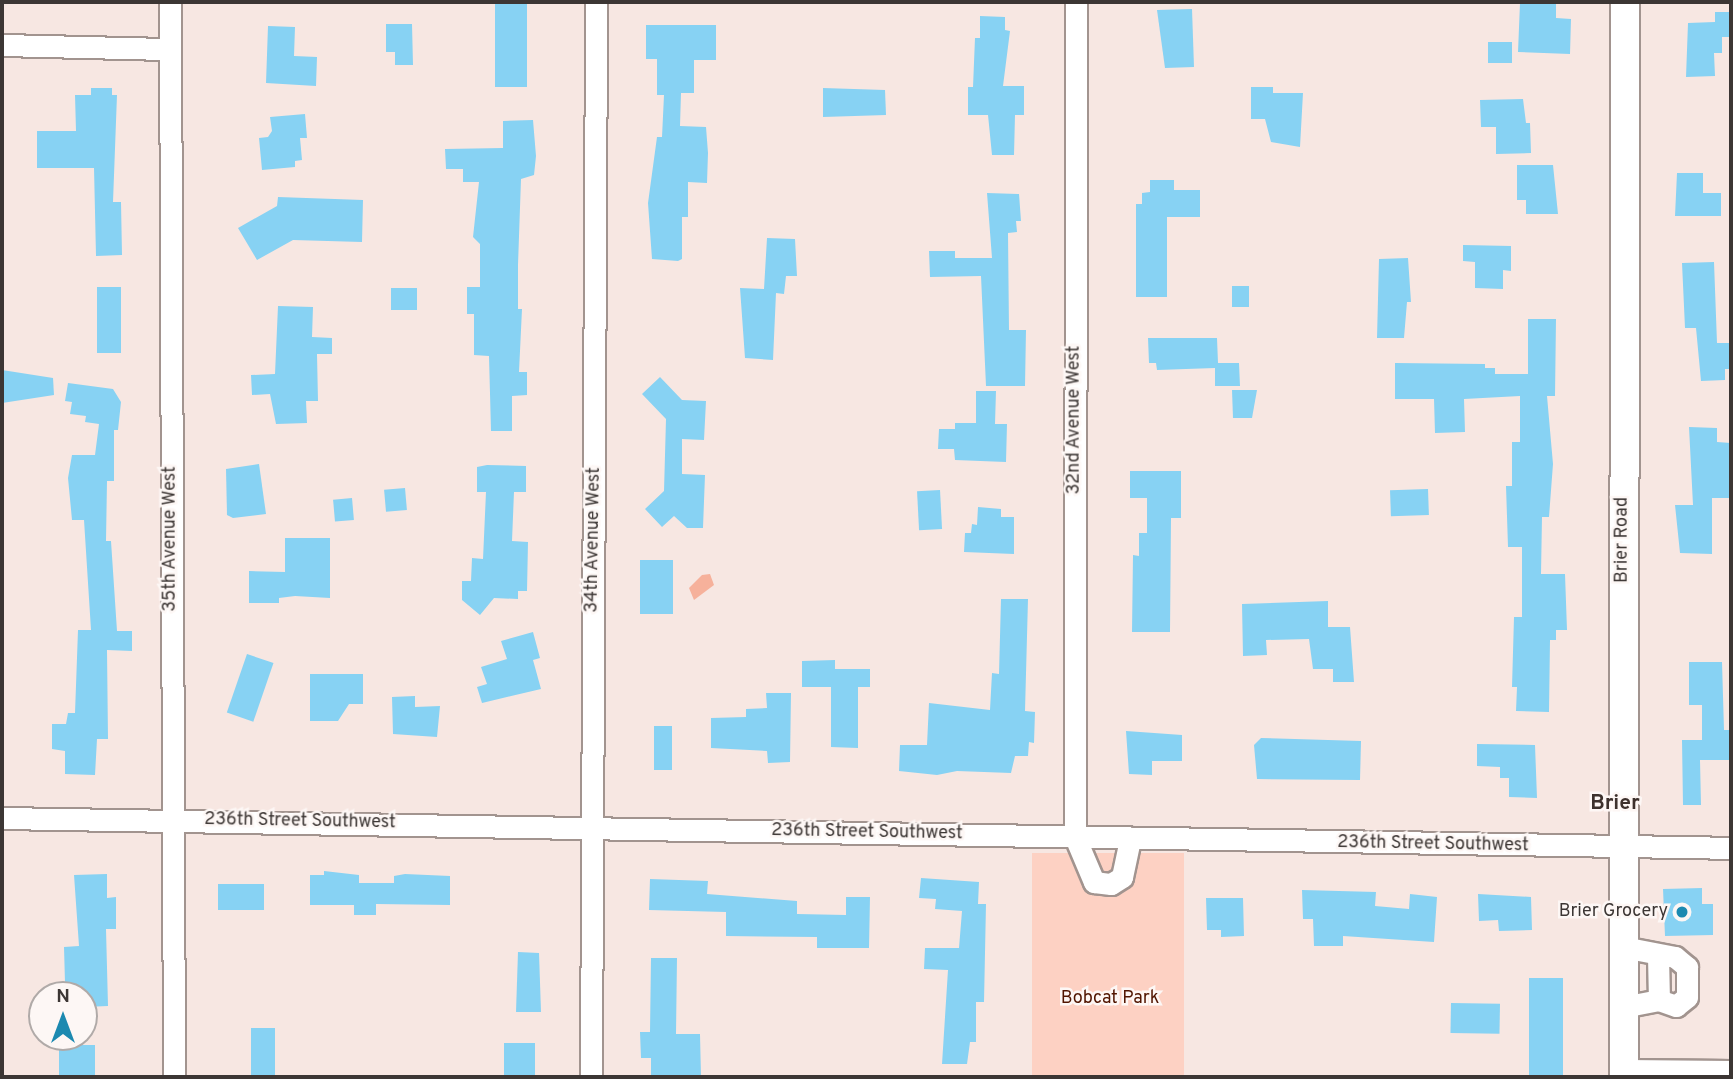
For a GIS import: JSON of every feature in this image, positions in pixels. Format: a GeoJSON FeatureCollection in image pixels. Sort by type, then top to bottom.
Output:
{"type":"FeatureCollection","features":[{"type":"Feature","properties":{"kind":"main road","name":"Brier Road"},"geometry":{"type":"LineString","coordinates":[[1624,1074],[1622,848],[1625,2]]}},
{"type":"Feature","properties":{"kind":"street","name":"35th Avenue West"},"geometry":{"type":"LineString","coordinates":[[170,2],[174,1077]]}},
{"type":"Feature","properties":{"kind":"street","name":"34th Avenue West"},"geometry":{"type":"LineString","coordinates":[[592,1077],[596,2]]}},
{"type":"Feature","properties":{"kind":"street","name":"32nd Avenue West"},"geometry":{"type":"LineString","coordinates":[[1075,837],[1076,2]]}},
{"type":"Feature","properties":{"kind":"street"},"geometry":{"type":"LineString","coordinates":[[2,45],[169,49]]}},
{"type":"Feature","properties":{"kind":"street","name":"236th Street Southwest"},"geometry":{"type":"LineString","coordinates":[[2,818],[1731,848]]}},
{"type":"Feature","properties":{"kind":"street"},"geometry":{"type":"LineString","coordinates":[[1075,837],[1094,882],[1111,884],[1122,877],[1130,838]]}},
{"type":"Feature","properties":{"kind":"street"},"geometry":{"type":"LineString","coordinates":[[1622,947],[1658,956],[1675,957],[1687,967],[1687,997],[1676,1006],[1659,1000],[1623,1007]]}},
{"type":"Feature","properties":{"kind":"street"},"geometry":{"type":"LineString","coordinates":[[1658,956],[1659,1000]]}},
{"type":"Feature","properties":{"kind":"street"},"geometry":{"type":"LineString","coordinates":[[1624,1074],[1731,1071]]}},
{"type":"Feature","properties":{"kind":"green space","name":"Bobcat Park"},"geometry":{"type":"Polygon","coordinates":[[[1032,853],[1184,853],[1184,1077],[1032,1077],[1032,853]]]}},
{"type":"Feature","properties":{"kind":"shaded area"},"geometry":{"type":"Polygon","coordinates":[[[710,574],[714,585],[694,600],[689,588],[702,575],[710,574]]]}},
{"type":"Feature","properties":{"kind":"building"},"geometry":{"type":"Polygon","coordinates":[[[495,2],[527,2],[527,87],[495,87],[495,2]]]}},
{"type":"Feature","properties":{"kind":"building"},"geometry":{"type":"Polygon","coordinates":[[[1520,3],[1556,4],[1556,18],[1571,19],[1570,54],[1518,52],[1520,3]]]}},
{"type":"Feature","properties":{"kind":"building"},"geometry":{"type":"Polygon","coordinates":[[[1192,9],[1194,67],[1165,68],[1157,10],[1192,9]]]}},
{"type":"Feature","properties":{"kind":"building"},"geometry":{"type":"Polygon","coordinates":[[[1715,12],[1731,12],[1731,37],[1722,37],[1722,53],[1714,53],[1715,76],[1686,77],[1688,23],[1715,22],[1715,12]]]}},
{"type":"Feature","properties":{"kind":"building"},"geometry":{"type":"Polygon","coordinates":[[[980,16],[1005,17],[1005,30],[1010,31],[1003,86],[1024,86],[1024,115],[1015,115],[1014,155],[992,155],[988,115],[968,115],[968,87],[973,87],[975,38],[980,38],[980,16]]]}},
{"type":"Feature","properties":{"kind":"building"},"geometry":{"type":"Polygon","coordinates":[[[386,24],[412,24],[413,65],[395,65],[395,52],[386,52],[386,24]]]}},
{"type":"Feature","properties":{"kind":"building"},"geometry":{"type":"Polygon","coordinates":[[[646,25],[716,25],[716,60],[694,60],[694,93],[681,93],[680,126],[706,127],[708,153],[707,183],[688,182],[688,217],[682,217],[682,259],[678,261],[652,259],[648,203],[657,137],[662,137],[664,95],[657,95],[657,59],[646,59],[646,25]]]}},
{"type":"Feature","properties":{"kind":"building"},"geometry":{"type":"Polygon","coordinates":[[[268,26],[295,27],[294,56],[317,57],[316,86],[266,83],[268,26]]]}},
{"type":"Feature","properties":{"kind":"building"},"geometry":{"type":"Polygon","coordinates":[[[1488,42],[1512,42],[1512,63],[1488,63],[1488,42]]]}},
{"type":"Feature","properties":{"kind":"building"},"geometry":{"type":"Polygon","coordinates":[[[1251,87],[1273,87],[1273,93],[1303,93],[1300,147],[1271,142],[1265,119],[1251,119],[1251,87]]]}},
{"type":"Feature","properties":{"kind":"building"},"geometry":{"type":"Polygon","coordinates":[[[91,88],[112,88],[112,95],[117,95],[113,202],[121,202],[122,255],[96,256],[94,168],[37,168],[37,131],[76,131],[75,95],[91,95],[91,88]]]}},
{"type":"Feature","properties":{"kind":"building"},"geometry":{"type":"Polygon","coordinates":[[[823,88],[885,90],[886,115],[823,117],[823,88]]]}},
{"type":"Feature","properties":{"kind":"building"},"geometry":{"type":"Polygon","coordinates":[[[1523,99],[1526,123],[1530,123],[1531,153],[1496,154],[1496,127],[1481,127],[1480,100],[1523,99]]]}},
{"type":"Feature","properties":{"kind":"building"},"geometry":{"type":"Polygon","coordinates":[[[305,114],[307,138],[300,138],[302,160],[295,161],[295,167],[262,170],[259,138],[268,137],[272,131],[270,117],[305,114]]]}},
{"type":"Feature","properties":{"kind":"building"},"geometry":{"type":"Polygon","coordinates":[[[533,120],[536,156],[534,175],[521,179],[518,265],[518,309],[522,309],[519,372],[527,372],[527,395],[512,396],[512,431],[491,431],[489,356],[474,355],[474,314],[467,314],[467,287],[480,287],[480,244],[473,237],[479,182],[463,182],[463,169],[446,169],[445,149],[503,148],[503,121],[533,120]]]}},
{"type":"Feature","properties":{"kind":"building"},"geometry":{"type":"Polygon","coordinates":[[[1517,165],[1553,165],[1558,214],[1526,214],[1526,200],[1517,200],[1517,165]]]}},
{"type":"Feature","properties":{"kind":"building"},"geometry":{"type":"Polygon","coordinates":[[[1677,173],[1703,173],[1703,193],[1721,193],[1721,216],[1675,216],[1677,173]]]}},
{"type":"Feature","properties":{"kind":"building"},"geometry":{"type":"Polygon","coordinates":[[[1150,180],[1174,180],[1174,190],[1200,190],[1200,217],[1167,217],[1167,297],[1136,297],[1136,204],[1142,204],[1142,193],[1150,192],[1150,180]]]}},
{"type":"Feature","properties":{"kind":"building"},"geometry":{"type":"Polygon","coordinates":[[[987,193],[1019,194],[1021,221],[1016,221],[1017,232],[1008,233],[1009,330],[1026,330],[1025,386],[986,386],[981,276],[930,277],[929,251],[955,251],[955,258],[992,258],[987,193]]]}},
{"type":"Feature","properties":{"kind":"building"},"geometry":{"type":"Polygon","coordinates":[[[278,197],[363,200],[362,242],[293,240],[257,260],[238,228],[277,206],[278,197]]]}},
{"type":"Feature","properties":{"kind":"building"},"geometry":{"type":"Polygon","coordinates":[[[767,238],[795,239],[797,276],[786,276],[784,294],[776,293],[773,360],[745,358],[740,288],[764,289],[767,238]]]}},
{"type":"Feature","properties":{"kind":"building"},"geometry":{"type":"Polygon","coordinates":[[[1463,245],[1511,246],[1511,271],[1503,270],[1503,289],[1475,288],[1475,262],[1463,261],[1463,245]]]}},
{"type":"Feature","properties":{"kind":"building"},"geometry":{"type":"Polygon","coordinates":[[[1408,258],[1411,302],[1407,302],[1404,338],[1377,338],[1379,259],[1408,258]]]}},
{"type":"Feature","properties":{"kind":"building"},"geometry":{"type":"Polygon","coordinates":[[[1714,262],[1717,343],[1731,343],[1731,369],[1725,369],[1725,380],[1701,381],[1696,328],[1685,328],[1682,263],[1714,262]]]}},
{"type":"Feature","properties":{"kind":"building"},"geometry":{"type":"Polygon","coordinates":[[[1232,286],[1249,286],[1249,307],[1232,307],[1232,286]]]}},
{"type":"Feature","properties":{"kind":"building"},"geometry":{"type":"Polygon","coordinates":[[[97,287],[121,287],[121,353],[97,353],[97,287]]]}},
{"type":"Feature","properties":{"kind":"building"},"geometry":{"type":"Polygon","coordinates":[[[391,288],[417,288],[417,310],[391,310],[391,288]]]}},
{"type":"Feature","properties":{"kind":"building"},"geometry":{"type":"Polygon","coordinates":[[[278,306],[313,307],[312,337],[332,338],[332,354],[317,354],[318,401],[306,401],[307,423],[276,424],[270,394],[252,395],[251,375],[275,374],[278,306]]]}},
{"type":"Feature","properties":{"kind":"building"},"geometry":{"type":"Polygon","coordinates":[[[1528,319],[1556,319],[1555,396],[1547,396],[1553,464],[1549,517],[1542,517],[1541,574],[1565,574],[1567,630],[1556,630],[1556,640],[1550,640],[1549,712],[1516,711],[1517,687],[1512,687],[1514,617],[1522,617],[1522,547],[1508,547],[1506,486],[1512,486],[1512,442],[1520,442],[1520,396],[1464,399],[1465,432],[1435,433],[1434,399],[1395,399],[1395,363],[1485,364],[1485,368],[1495,368],[1495,374],[1528,374],[1528,319]]]}},
{"type":"Feature","properties":{"kind":"building"},"geometry":{"type":"Polygon","coordinates":[[[1148,338],[1217,338],[1218,363],[1239,363],[1240,386],[1215,386],[1215,368],[1157,370],[1156,363],[1149,363],[1148,338]]]}},
{"type":"Feature","properties":{"kind":"building"},"geometry":{"type":"Polygon","coordinates":[[[2,370],[53,378],[54,395],[2,403],[2,370]]]}},
{"type":"Feature","properties":{"kind":"building"},"geometry":{"type":"Polygon","coordinates":[[[660,377],[682,400],[706,401],[704,440],[682,439],[682,474],[705,475],[703,528],[687,528],[674,516],[662,527],[645,509],[664,491],[666,419],[642,394],[660,377]]]}},
{"type":"Feature","properties":{"kind":"building"},"geometry":{"type":"Polygon","coordinates":[[[68,383],[113,389],[121,402],[118,430],[114,430],[114,481],[107,481],[106,541],[111,541],[117,631],[132,631],[132,651],[107,650],[108,739],[97,739],[95,775],[65,774],[65,751],[52,749],[52,724],[66,724],[68,713],[75,713],[78,630],[91,630],[84,520],[72,520],[68,478],[72,455],[95,455],[99,424],[85,422],[86,416],[70,414],[72,402],[65,401],[68,383]]]}},
{"type":"Feature","properties":{"kind":"building"},"geometry":{"type":"Polygon","coordinates":[[[1232,390],[1257,390],[1252,418],[1233,418],[1232,390]]]}},
{"type":"Feature","properties":{"kind":"building"},"geometry":{"type":"Polygon","coordinates":[[[976,391],[996,391],[995,424],[1007,424],[1006,462],[955,460],[954,449],[938,449],[939,429],[955,429],[955,423],[976,423],[976,391]]]}},
{"type":"Feature","properties":{"kind":"building"},"geometry":{"type":"Polygon","coordinates":[[[1689,427],[1717,428],[1717,442],[1731,443],[1731,498],[1712,498],[1712,554],[1680,553],[1675,505],[1693,505],[1689,427]]]}},
{"type":"Feature","properties":{"kind":"building"},"geometry":{"type":"Polygon","coordinates":[[[259,464],[266,514],[233,518],[227,515],[226,469],[259,464]]]}},
{"type":"Feature","properties":{"kind":"building"},"geometry":{"type":"Polygon","coordinates":[[[526,466],[526,492],[514,492],[512,541],[528,542],[527,591],[518,591],[518,599],[494,598],[480,615],[462,600],[462,581],[471,581],[472,558],[483,559],[486,492],[477,492],[477,467],[526,466]]]}},
{"type":"Feature","properties":{"kind":"building"},"geometry":{"type":"Polygon","coordinates":[[[1130,471],[1181,471],[1181,518],[1171,518],[1170,632],[1132,632],[1133,555],[1139,556],[1139,533],[1147,533],[1147,498],[1130,498],[1130,471]]]}},
{"type":"Feature","properties":{"kind":"building"},"geometry":{"type":"Polygon","coordinates":[[[405,488],[407,510],[386,512],[384,490],[405,488]]]}},
{"type":"Feature","properties":{"kind":"building"},"geometry":{"type":"Polygon","coordinates":[[[1428,489],[1429,515],[1391,516],[1390,490],[1428,489]]]}},
{"type":"Feature","properties":{"kind":"building"},"geometry":{"type":"Polygon","coordinates":[[[940,490],[942,529],[919,530],[917,491],[940,490]]]}},
{"type":"Feature","properties":{"kind":"building"},"geometry":{"type":"Polygon","coordinates":[[[352,498],[354,520],[335,522],[333,500],[352,498]]]}},
{"type":"Feature","properties":{"kind":"building"},"geometry":{"type":"Polygon","coordinates":[[[978,507],[1001,509],[1001,517],[1014,517],[1014,554],[964,552],[965,533],[971,533],[972,524],[977,525],[978,507]]]}},
{"type":"Feature","properties":{"kind":"building"},"geometry":{"type":"Polygon","coordinates":[[[285,538],[330,538],[330,598],[295,596],[279,598],[279,603],[249,603],[249,571],[285,572],[285,538]]]}},
{"type":"Feature","properties":{"kind":"building"},"geometry":{"type":"Polygon","coordinates":[[[640,560],[673,560],[673,614],[640,614],[640,560]]]}},
{"type":"Feature","properties":{"kind":"building"},"geometry":{"type":"Polygon","coordinates":[[[1001,599],[1028,599],[1025,711],[1035,712],[1034,743],[1029,742],[1028,756],[1015,756],[1011,773],[957,771],[937,775],[899,771],[900,745],[927,745],[929,703],[990,710],[992,673],[999,674],[1001,599]]]}},
{"type":"Feature","properties":{"kind":"building"},"geometry":{"type":"Polygon","coordinates":[[[1328,601],[1328,627],[1350,627],[1354,682],[1333,682],[1333,669],[1313,669],[1309,639],[1266,640],[1267,655],[1243,656],[1242,604],[1328,601]]]}},
{"type":"Feature","properties":{"kind":"building"},"geometry":{"type":"Polygon","coordinates":[[[533,632],[540,658],[533,660],[541,689],[482,703],[477,687],[487,684],[481,667],[507,659],[501,641],[533,632]]]}},
{"type":"Feature","properties":{"kind":"building"},"geometry":{"type":"Polygon","coordinates":[[[247,654],[273,663],[253,722],[227,713],[247,654]]]}},
{"type":"Feature","properties":{"kind":"building"},"geometry":{"type":"Polygon","coordinates":[[[835,660],[835,669],[870,669],[870,687],[858,687],[858,748],[831,747],[831,687],[802,687],[802,661],[835,660]]]}},
{"type":"Feature","properties":{"kind":"building"},"geometry":{"type":"Polygon","coordinates":[[[1689,662],[1722,662],[1724,730],[1731,730],[1731,760],[1700,760],[1701,805],[1683,805],[1682,740],[1702,740],[1702,705],[1689,705],[1689,662]]]}},
{"type":"Feature","properties":{"kind":"building"},"geometry":{"type":"Polygon","coordinates":[[[310,674],[363,674],[363,704],[349,704],[338,721],[310,721],[310,674]]]}},
{"type":"Feature","properties":{"kind":"building"},"geometry":{"type":"Polygon","coordinates":[[[766,693],[791,693],[790,762],[768,763],[767,751],[711,748],[711,718],[746,717],[746,709],[767,708],[766,693]]]}},
{"type":"Feature","properties":{"kind":"building"},"geometry":{"type":"Polygon","coordinates":[[[415,696],[415,707],[440,706],[437,737],[393,734],[392,697],[415,696]]]}},
{"type":"Feature","properties":{"kind":"building"},"geometry":{"type":"Polygon","coordinates":[[[654,726],[672,726],[672,770],[654,770],[654,726]]]}},
{"type":"Feature","properties":{"kind":"building"},"geometry":{"type":"Polygon","coordinates":[[[1126,731],[1182,735],[1182,761],[1152,761],[1152,775],[1129,774],[1126,731]]]}},
{"type":"Feature","properties":{"kind":"building"},"geometry":{"type":"Polygon","coordinates":[[[1261,738],[1361,741],[1360,780],[1257,779],[1254,745],[1261,738]]]}},
{"type":"Feature","properties":{"kind":"building"},"geometry":{"type":"Polygon","coordinates":[[[1477,744],[1535,745],[1537,798],[1509,797],[1509,778],[1500,778],[1500,767],[1477,766],[1477,744]]]}},
{"type":"Feature","properties":{"kind":"building"},"geometry":{"type":"Polygon","coordinates":[[[324,871],[359,875],[359,883],[394,883],[394,876],[405,874],[450,876],[450,905],[376,904],[376,915],[354,915],[354,905],[310,905],[310,875],[324,875],[324,871]]]}},
{"type":"Feature","properties":{"kind":"building"},"geometry":{"type":"Polygon","coordinates":[[[107,874],[107,898],[116,897],[116,929],[106,929],[108,1006],[98,1006],[98,981],[65,981],[64,947],[79,946],[74,875],[107,874]]]}},
{"type":"Feature","properties":{"kind":"building"},"geometry":{"type":"Polygon","coordinates":[[[921,878],[979,882],[978,904],[986,904],[984,1002],[976,1002],[976,1042],[970,1042],[967,1064],[942,1064],[948,970],[924,969],[925,948],[959,948],[962,911],[935,909],[936,899],[919,898],[921,878]]]}},
{"type":"Feature","properties":{"kind":"building"},"geometry":{"type":"Polygon","coordinates":[[[650,879],[708,881],[707,894],[797,901],[797,914],[846,915],[846,897],[870,897],[869,948],[817,948],[817,937],[726,936],[726,912],[649,910],[650,879]]]}},
{"type":"Feature","properties":{"kind":"building"},"geometry":{"type":"Polygon","coordinates":[[[218,884],[264,884],[264,910],[218,910],[218,884]]]}},
{"type":"Feature","properties":{"kind":"building"},"geometry":{"type":"Polygon","coordinates":[[[1702,888],[1702,904],[1713,904],[1713,935],[1665,936],[1663,889],[1702,888]]]}},
{"type":"Feature","properties":{"kind":"building"},"geometry":{"type":"Polygon","coordinates":[[[1302,890],[1376,892],[1375,906],[1409,909],[1410,894],[1437,897],[1434,942],[1343,936],[1343,946],[1314,946],[1313,919],[1303,919],[1302,890]]]}},
{"type":"Feature","properties":{"kind":"building"},"geometry":{"type":"Polygon","coordinates":[[[1478,894],[1531,897],[1532,930],[1499,931],[1498,920],[1479,921],[1478,894]]]}},
{"type":"Feature","properties":{"kind":"building"},"geometry":{"type":"Polygon","coordinates":[[[1206,898],[1243,898],[1244,936],[1221,937],[1221,930],[1207,930],[1206,898]]]}},
{"type":"Feature","properties":{"kind":"building"},"geometry":{"type":"Polygon","coordinates":[[[518,952],[539,953],[541,1012],[516,1012],[518,952]]]}},
{"type":"Feature","properties":{"kind":"building"},"geometry":{"type":"Polygon","coordinates":[[[651,958],[677,958],[676,1034],[700,1034],[701,1077],[651,1077],[651,1058],[641,1058],[640,1032],[650,1032],[651,958]]]}},
{"type":"Feature","properties":{"kind":"building"},"geometry":{"type":"Polygon","coordinates":[[[1529,978],[1563,978],[1563,1077],[1529,1077],[1529,978]]]}},
{"type":"Feature","properties":{"kind":"building"},"geometry":{"type":"Polygon","coordinates":[[[1451,1003],[1500,1004],[1499,1034],[1450,1033],[1451,1003]]]}},
{"type":"Feature","properties":{"kind":"building"},"geometry":{"type":"Polygon","coordinates":[[[251,1028],[275,1028],[275,1077],[251,1077],[251,1028]]]}},
{"type":"Feature","properties":{"kind":"building"},"geometry":{"type":"Polygon","coordinates":[[[504,1043],[535,1043],[535,1077],[504,1077],[504,1043]]]}},
{"type":"Feature","properties":{"kind":"building"},"geometry":{"type":"Polygon","coordinates":[[[59,1051],[95,1051],[95,1077],[59,1077],[59,1051]]]}},
{"type":"Feature","properties":{"kind":"place","name":"Brier Grocery"},"geometry":{"type":"Point","coordinates":[1682,912]}},
{"type":"Feature","properties":{"kind":"district","name":"Brier"},"geometry":{"type":"Point","coordinates":[1615,804]}}]}
